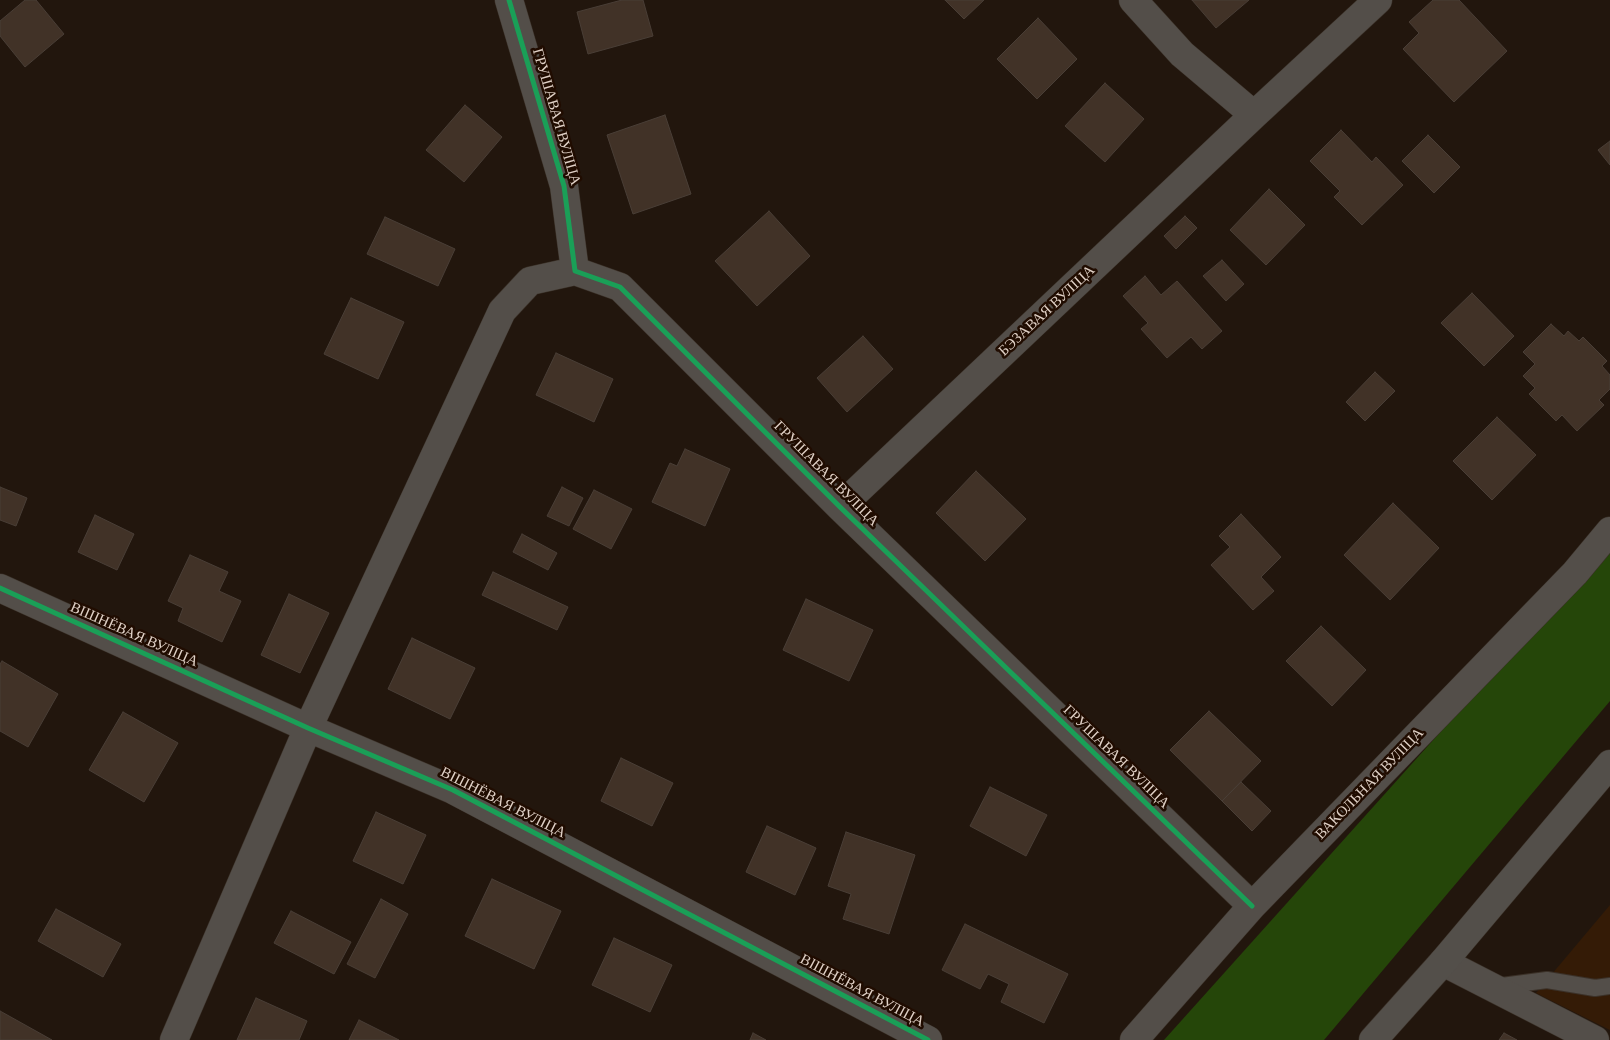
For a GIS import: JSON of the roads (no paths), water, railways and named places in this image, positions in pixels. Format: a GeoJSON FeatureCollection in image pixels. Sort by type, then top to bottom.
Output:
{"type":"FeatureCollection","features":[{"type":"Feature","properties":{"kind":"main road"},"geometry":{"type":"LineString","coordinates":[[1373,1040],[1443,962],[1610,764]]}},
{"type":"Feature","properties":{"kind":"street","name":"ГРУШАВАЯ ВУЛІЦА"},"geometry":{"type":"LineString","coordinates":[[509,0],[564,186],[575,271],[620,287],[840,507],[1252,906]]}},
{"type":"Feature","properties":{"kind":"street"},"geometry":{"type":"LineString","coordinates":[[1133,0],[1182,54],[1254,114]]}},
{"type":"Feature","properties":{"kind":"street","name":"БЭЗАВАЯ ВУЛІЦА"},"geometry":{"type":"LineString","coordinates":[[840,507],[1254,114],[1378,0]]}},
{"type":"Feature","properties":{"kind":"street"},"geometry":{"type":"LineString","coordinates":[[174,1040],[308,728],[502,311],[530,281],[575,271]]}},
{"type":"Feature","properties":{"kind":"street","name":"ВАКОЛЬНАЯ ВУЛІЦА"},"geometry":{"type":"LineString","coordinates":[[1134,1040],[1252,906],[1575,573],[1610,531]]}},
{"type":"Feature","properties":{"kind":"street","name":"ВІШНЁВАЯ ВУЛІЦА"},"geometry":{"type":"LineString","coordinates":[[0,588],[308,728],[453,790],[928,1040]]}},
{"type":"Feature","properties":{"kind":"street"},"geometry":{"type":"LineString","coordinates":[[1443,962],[1596,1040]]}},
{"type":"Feature","properties":{"kind":"lane"},"geometry":{"type":"LineString","coordinates":[[1492,987],[1546,980],[1595,988],[1610,986]]}}]}
